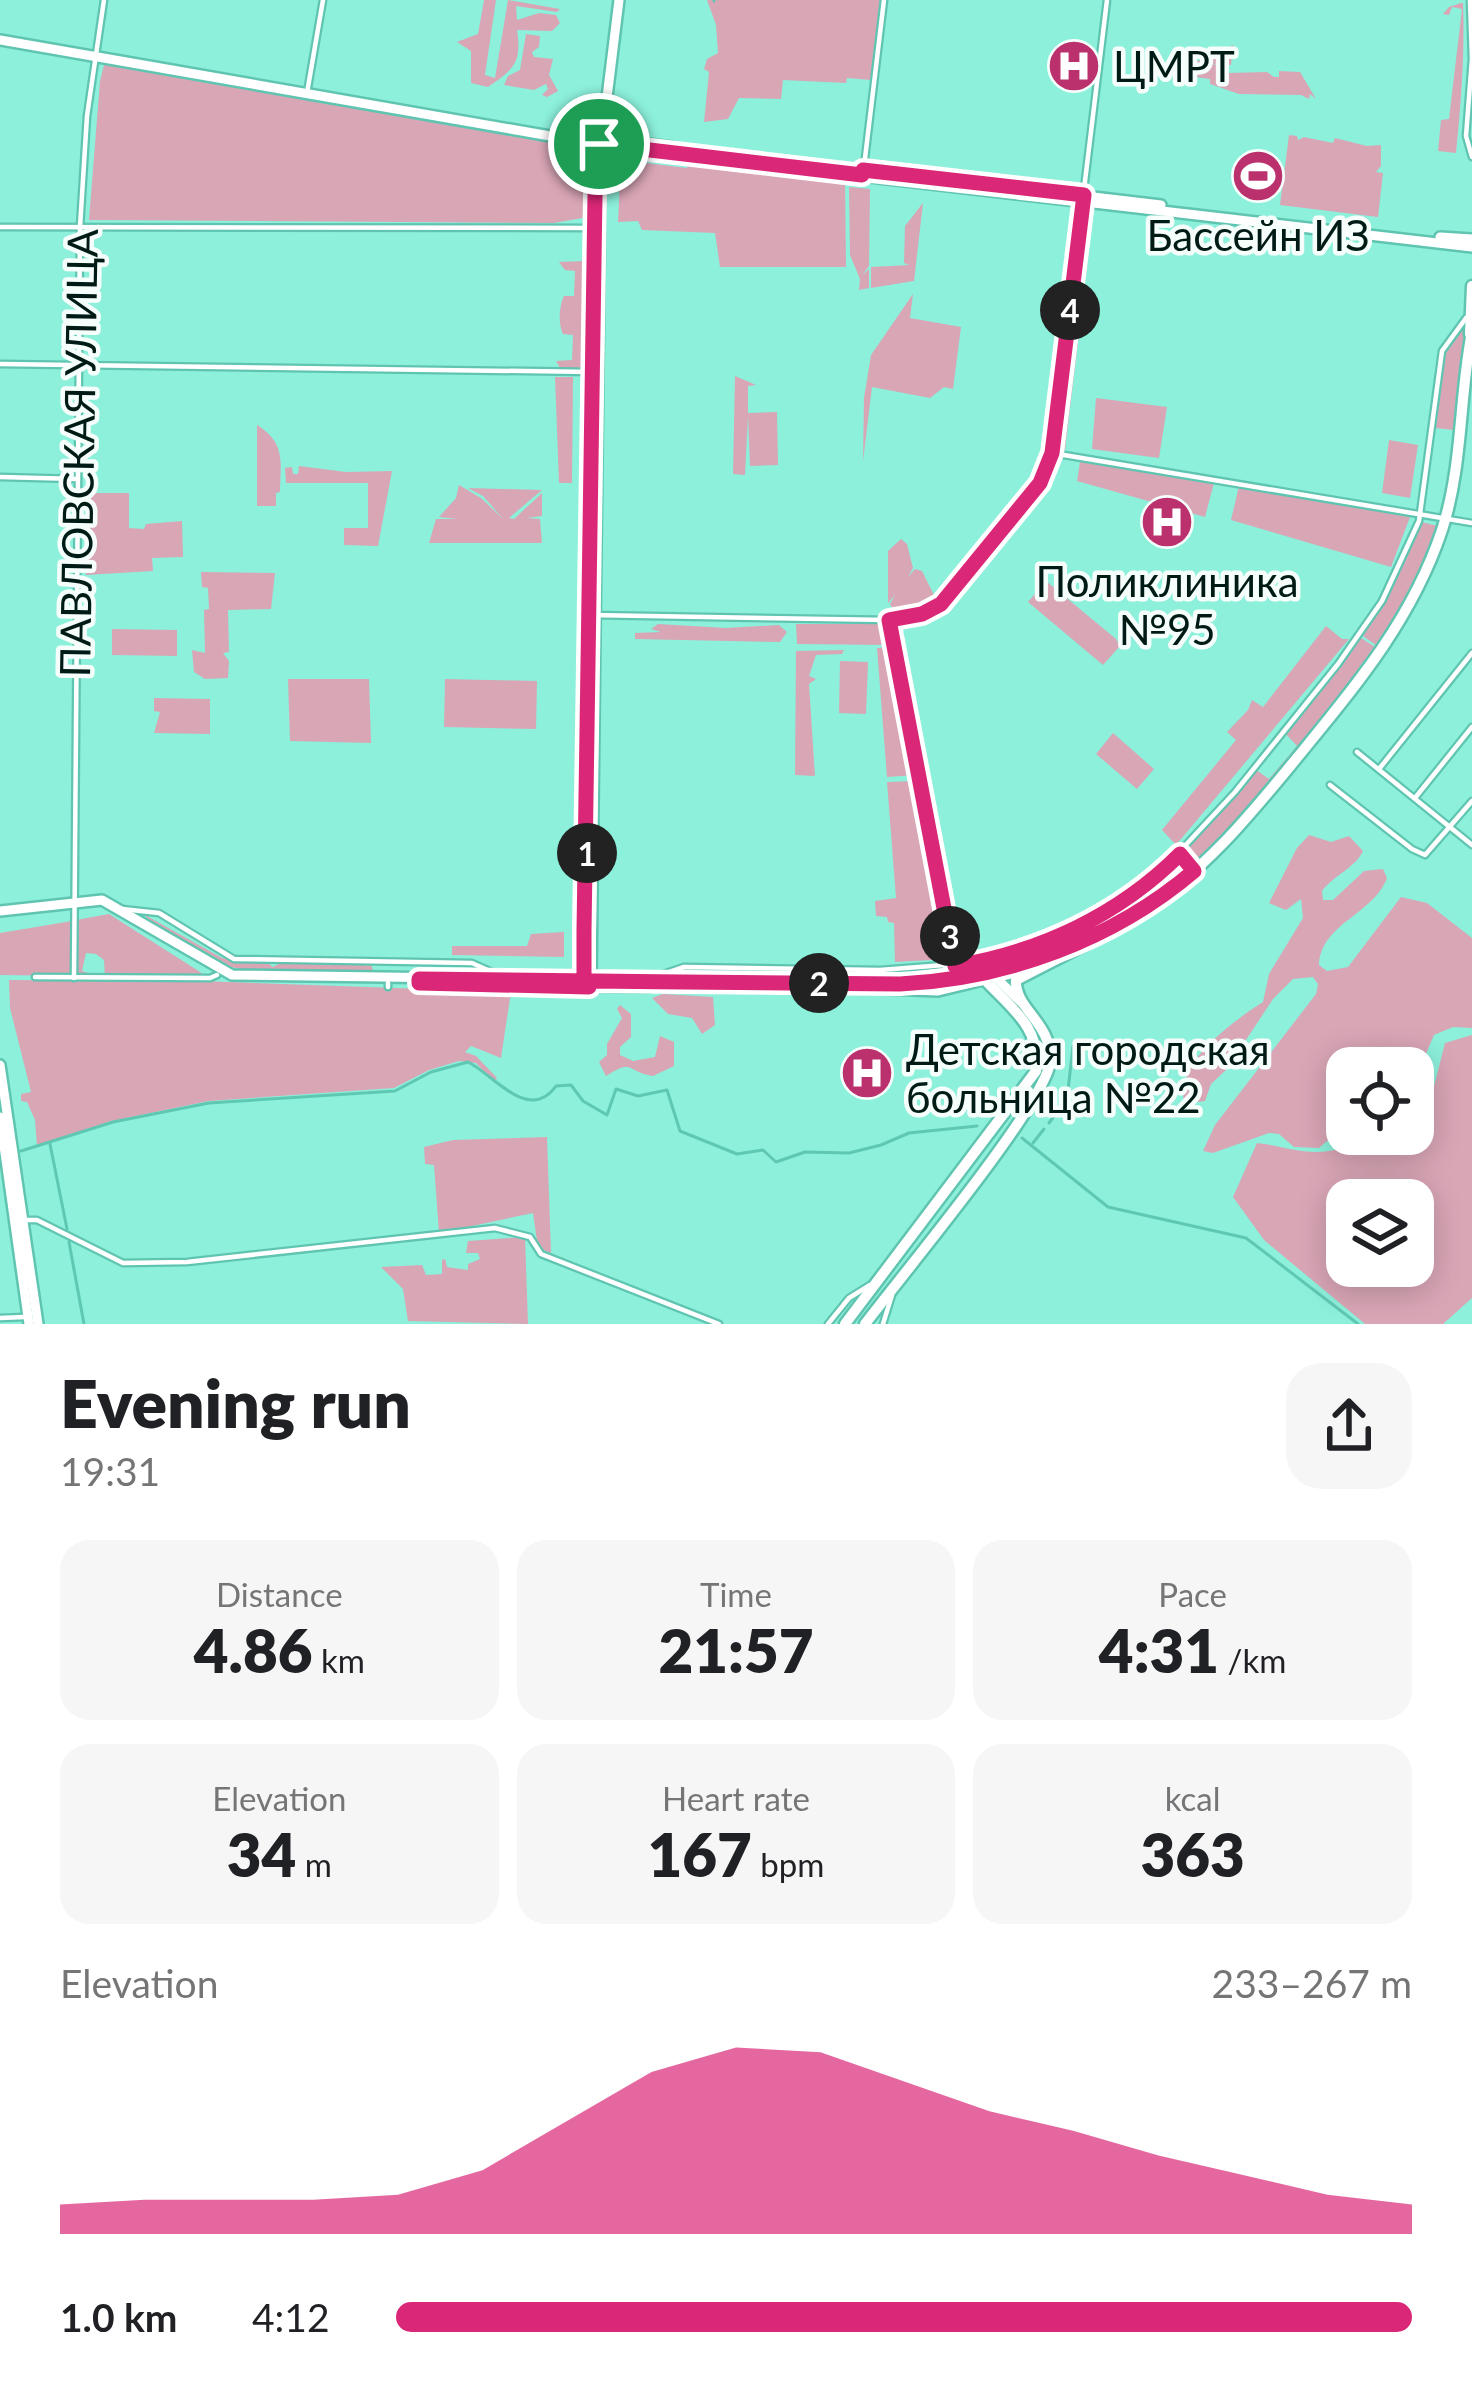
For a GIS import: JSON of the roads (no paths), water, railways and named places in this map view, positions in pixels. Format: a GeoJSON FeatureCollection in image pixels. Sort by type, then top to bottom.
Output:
{"type":"FeatureCollection","features":[{"type":"Feature","properties":{"kind":"main road"},"geometry":{"type":"LineString","coordinates":[[592,615],[597,228],[619,0]]}},
{"type":"Feature","properties":{"kind":"main road"},"geometry":{"type":"LineString","coordinates":[[0,40],[602,142],[1472,243]]}},
{"type":"Feature","properties":{"kind":"main road"},"geometry":{"type":"LineString","coordinates":[[588,982],[597,228]]}},
{"type":"Feature","properties":{"kind":"main road"},"geometry":{"type":"LineString","coordinates":[[74,904],[111,908],[217,975],[242,980],[388,985],[506,979],[642,981],[914,992],[1035,968],[1067,956],[1164,896],[1212,856],[1387,645],[1420,583],[1445,519],[1471,338],[1472,286]]}},
{"type":"Feature","properties":{"kind":"main road"},"geometry":{"type":"LineString","coordinates":[[0,914],[102,900],[229,974],[419,981],[900,984],[991,977],[1093,938]]}},
{"type":"Feature","properties":{"kind":"main road"},"geometry":{"type":"LineString","coordinates":[[1024,1005],[1015,982],[1035,968]]}},
{"type":"Feature","properties":{"kind":"main road"},"geometry":{"type":"LineString","coordinates":[[865,1324],[1046,1078],[1048,1041],[1037,1018],[991,977]]}},
{"type":"Feature","properties":{"kind":"main road"},"geometry":{"type":"LineString","coordinates":[[845,1324],[1028,1087],[1037,1064],[1031,1030],[991,977]]}},
{"type":"Feature","properties":{"kind":"main road"},"geometry":{"type":"LineString","coordinates":[[0,1066],[33,1322]]}},
{"type":"Feature","properties":{"kind":"main road"},"geometry":{"type":"LineString","coordinates":[[0,1117],[33,1322]]}},
{"type":"Feature","properties":{"kind":"main road"},"geometry":{"type":"LineString","coordinates":[[964,1168],[974,1169],[973,1183]]}},
{"type":"Feature","properties":{"kind":"street","name":"ПАВЛОВСКАЯ УЛИЦА"},"geometry":{"type":"LineString","coordinates":[[74,978],[80,226],[94,56],[104,0]]}},
{"type":"Feature","properties":{"kind":"street"},"geometry":{"type":"LineString","coordinates":[[308,93],[322,0]]}},
{"type":"Feature","properties":{"kind":"street"},"geometry":{"type":"LineString","coordinates":[[863,173],[884,0]]}},
{"type":"Feature","properties":{"kind":"street"},"geometry":{"type":"LineString","coordinates":[[592,615],[889,620],[922,614],[946,599],[1040,483],[1052,453],[1107,0]]}},
{"type":"Feature","properties":{"kind":"street"},"geometry":{"type":"LineString","coordinates":[[1471,0],[1466,136],[1472,157]]}},
{"type":"Feature","properties":{"kind":"street"},"geometry":{"type":"LineString","coordinates":[[0,227],[597,228]]}},
{"type":"Feature","properties":{"kind":"street"},"geometry":{"type":"LineString","coordinates":[[642,981],[684,967],[955,966],[1039,944],[1130,897],[1196,837],[1360,635],[1397,572],[1420,514],[1441,355],[1469,314]]}},
{"type":"Feature","properties":{"kind":"street"},"geometry":{"type":"LineString","coordinates":[[0,364],[593,372]]}},
{"type":"Feature","properties":{"kind":"street"},"geometry":{"type":"LineString","coordinates":[[1052,453],[1472,523]]}},
{"type":"Feature","properties":{"kind":"street"},"geometry":{"type":"LineString","coordinates":[[0,477],[78,479]]}},
{"type":"Feature","properties":{"kind":"street"},"geometry":{"type":"LineString","coordinates":[[889,620],[955,966]]}},
{"type":"Feature","properties":{"kind":"street"},"geometry":{"type":"LineString","coordinates":[[1379,769],[1472,653]]}},
{"type":"Feature","properties":{"kind":"street"},"geometry":{"type":"LineString","coordinates":[[1415,798],[1472,727]]}},
{"type":"Feature","properties":{"kind":"street"},"geometry":{"type":"LineString","coordinates":[[1357,752],[1472,844]]}},
{"type":"Feature","properties":{"kind":"street"},"geometry":{"type":"LineString","coordinates":[[1330,785],[1425,855],[1472,800]]}},
{"type":"Feature","properties":{"kind":"street"},"geometry":{"type":"LineString","coordinates":[[121,909],[159,913],[234,959],[472,963],[506,979]]}},
{"type":"Feature","properties":{"kind":"street"},"geometry":{"type":"LineString","coordinates":[[1039,944],[1061,948]]}},
{"type":"Feature","properties":{"kind":"street"},"geometry":{"type":"LineString","coordinates":[[419,962],[419,981]]}},
{"type":"Feature","properties":{"kind":"street"},"geometry":{"type":"LineString","coordinates":[[900,984],[919,968]]}},
{"type":"Feature","properties":{"kind":"street"},"geometry":{"type":"LineString","coordinates":[[34,977],[210,979],[217,975]]}},
{"type":"Feature","properties":{"kind":"street"},"geometry":{"type":"LineString","coordinates":[[23,1220],[37,1220],[113,1259],[138,1264],[495,1228],[530,1237],[541,1254],[719,1324]]}},
{"type":"Feature","properties":{"kind":"street"},"geometry":{"type":"LineString","coordinates":[[828,1324],[854,1294],[880,1279]]}},
{"type":"Feature","properties":{"kind":"street"},"geometry":{"type":"LineString","coordinates":[[884,1324],[895,1285]]}},
{"type":"Feature","properties":{"kind":"street"},"geometry":{"type":"LineString","coordinates":[[0,1318],[33,1322]]}},
{"type":"Feature","properties":{"kind":"waterway"},"geometry":{"type":"LineString","coordinates":[[1049,1123],[1067,1099],[1073,1046]]}},
{"type":"Feature","properties":{"kind":"waterway"},"geometry":{"type":"LineString","coordinates":[[21,1151],[113,1122],[209,1103],[395,1091],[431,1072],[468,1062],[523,1098],[534,1100],[556,1086],[571,1085],[583,1101],[607,1115],[616,1089],[638,1096],[667,1090],[680,1131],[737,1154],[763,1150],[776,1162],[805,1152],[849,1153],[909,1133],[977,1126]]}},
{"type":"Feature","properties":{"kind":"waterway"},"geometry":{"type":"LineString","coordinates":[[1033,1143],[1044,1129]]}},
{"type":"Feature","properties":{"kind":"waterway"},"geometry":{"type":"LineString","coordinates":[[1022,1138],[1108,1207],[1246,1238],[1358,1324]]}},
{"type":"Feature","properties":{"kind":"waterway"},"geometry":{"type":"LineString","coordinates":[[50,1144],[67,1229]]}},
{"type":"Feature","properties":{"kind":"waterway"},"geometry":{"type":"LineString","coordinates":[[69,1242],[84,1324]]}},
{"type":"Feature","properties":{"kind":"place","name":"ЦМРТ"},"geometry":{"type":"Point","coordinates":[1074,66]}},
{"type":"Feature","properties":{"kind":"place","name":"Бассейн ИЗ"},"geometry":{"type":"Point","coordinates":[1258,176]}},
{"type":"Feature","properties":{"kind":"place","name":"Поликлиника №95"},"geometry":{"type":"Point","coordinates":[1167,522]}},
{"type":"Feature","properties":{"kind":"place","name":"Детская городская больница №22"},"geometry":{"type":"Point","coordinates":[867,1073]}}]}
